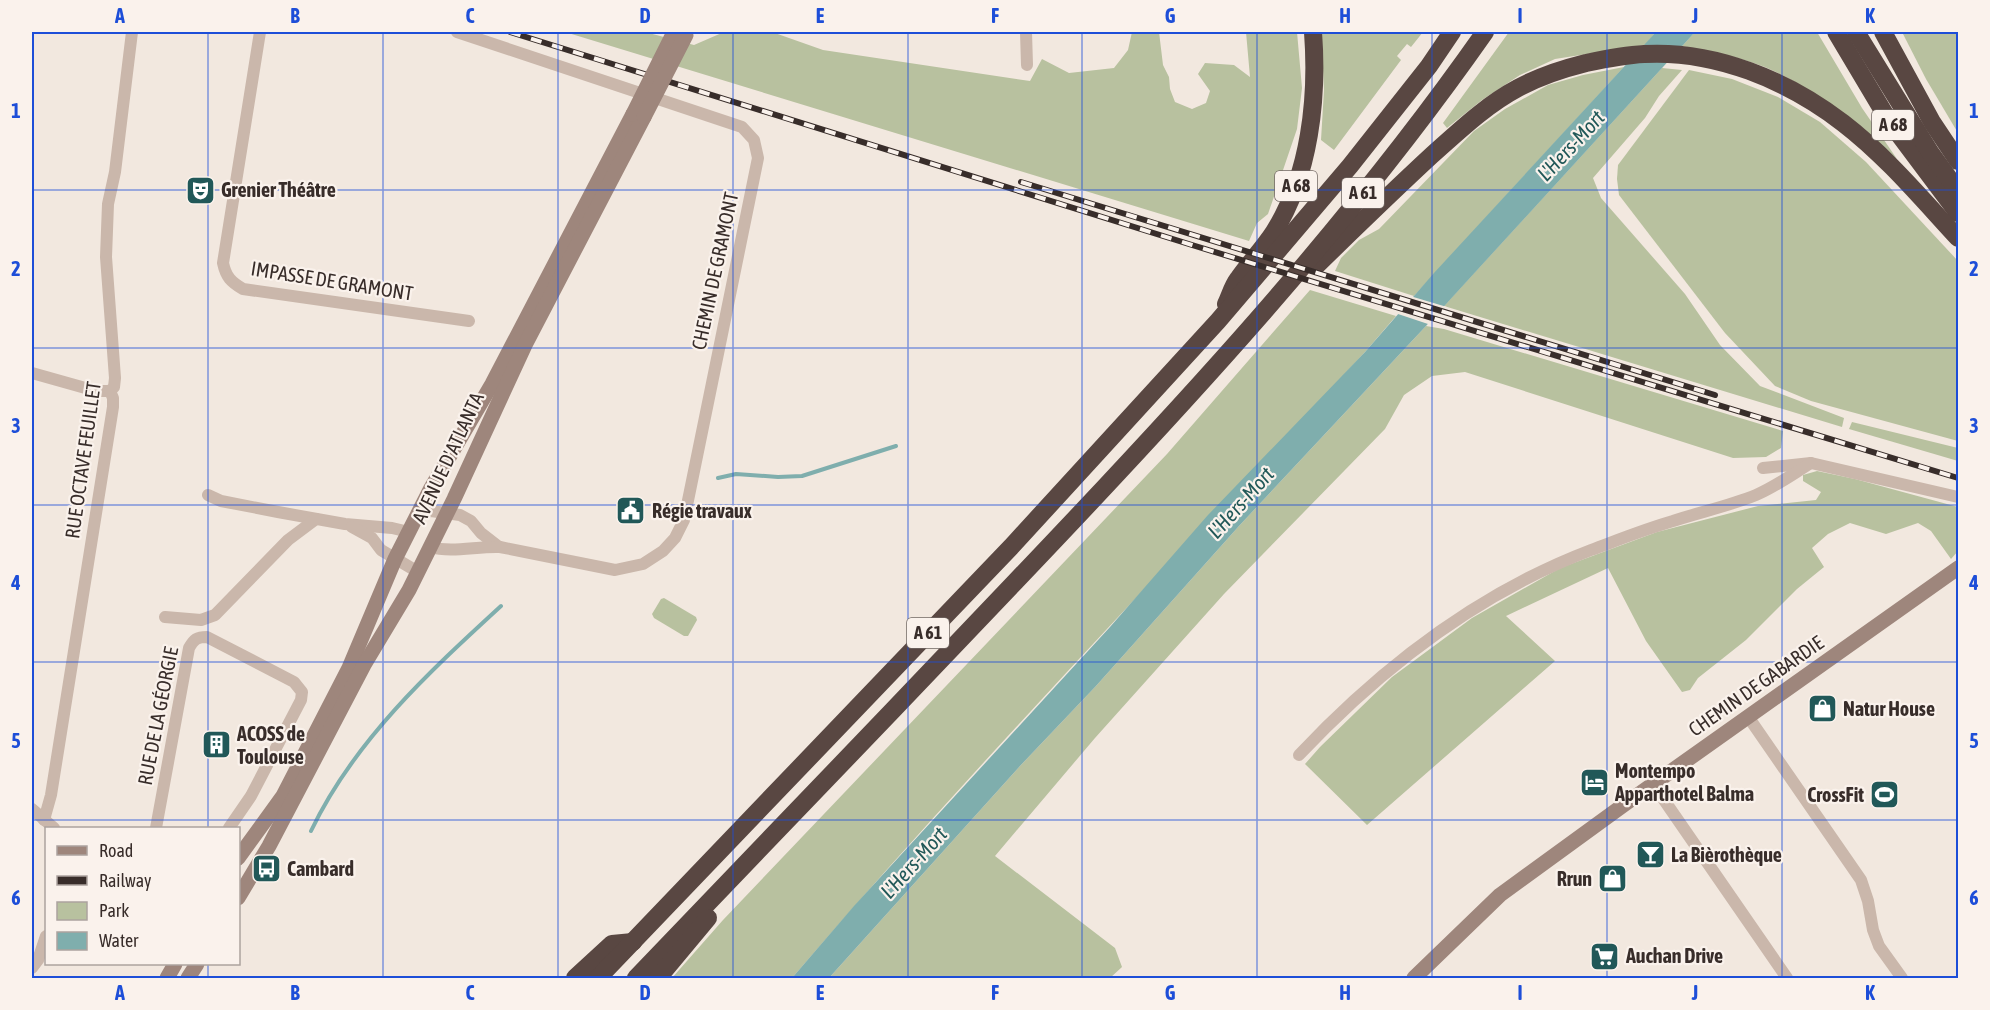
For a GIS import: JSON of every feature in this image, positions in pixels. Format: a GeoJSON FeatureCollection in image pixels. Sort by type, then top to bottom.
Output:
{"type":"FeatureCollection","features":[{"type":"Feature","properties":{"kind":"highway","name":"A 68"},"geometry":{"type":"LineString","coordinates":[[1218,321],[1236,281],[1265,246],[1296,186],[1312,119],[1315,86],[1313,32]]}},
{"type":"Feature","properties":{"kind":"highway"},"geometry":{"type":"LineString","coordinates":[[1218,321],[1344,173],[1429,66],[1452,32]]}},
{"type":"Feature","properties":{"kind":"highway","name":"A 61"},"geometry":{"type":"LineString","coordinates":[[636,978],[1060,535],[1232,347],[1325,240],[1440,97],[1485,32]]}},
{"type":"Feature","properties":{"kind":"highway","name":"A 68"},"geometry":{"type":"LineString","coordinates":[[1836,32],[1889,120],[1959,213]]}},
{"type":"Feature","properties":{"kind":"highway","name":"A 68"},"geometry":{"type":"LineString","coordinates":[[1856,32],[1924,143],[1959,191]]}},
{"type":"Feature","properties":{"kind":"highway"},"geometry":{"type":"LineString","coordinates":[[1883,32],[1932,122],[1959,161]]}},
{"type":"Feature","properties":{"kind":"highway"},"geometry":{"type":"LineString","coordinates":[[1232,347],[1384,199],[1459,130],[1518,88],[1552,72],[1603,59],[1644,54],[1713,60],[1780,84],[1842,122],[1896,170],[1959,238]]}},
{"type":"Feature","properties":{"kind":"highway","name":"A 61"},"geometry":{"type":"LineString","coordinates":[[598,978],[1011,547],[1218,321]]}},
{"type":"Feature","properties":{"kind":"highway"},"geometry":{"type":"LineString","coordinates":[[658,978],[777,832]]}},
{"type":"Feature","properties":{"kind":"highway"},"geometry":{"type":"LineString","coordinates":[[575,978],[612,944],[633,942]]}},
{"type":"Feature","properties":{"kind":"main road","name":"AVENUE D'ATLANTA"},"geometry":{"type":"LineString","coordinates":[[240,855],[283,796],[349,668],[395,559],[431,488],[492,384],[682,33]]}},
{"type":"Feature","properties":{"kind":"main road","name":"AVENUE D'ATLANTA"},"geometry":{"type":"LineString","coordinates":[[240,895],[279,828],[364,665],[418,572],[525,345],[638,115]]}},
{"type":"Feature","properties":{"kind":"main road"},"geometry":{"type":"LineString","coordinates":[[409,532],[430,547]]}},
{"type":"Feature","properties":{"kind":"main road","name":"CHEMIN DE GABARDIE"},"geometry":{"type":"LineString","coordinates":[[1414,978],[1500,895],[1959,568]]}},
{"type":"Feature","properties":{"kind":"main road"},"geometry":{"type":"LineString","coordinates":[[188,978],[196,965]]}},
{"type":"Feature","properties":{"kind":"street","name":"RUE OCTAVE FEUILLET"},"geometry":{"type":"LineString","coordinates":[[44,820],[51,795],[112,417],[113,398],[110,391],[114,387],[115,378],[105,257],[108,204],[115,172],[132,32]]}},
{"type":"Feature","properties":{"kind":"street","name":"IMPASSE DE GRAMONT"},"geometry":{"type":"LineString","coordinates":[[260,32],[223,263],[225,274],[231,282],[243,289],[336,304],[469,321]]}},
{"type":"Feature","properties":{"kind":"street","name":"CHEMIN DE GRAMONT"},"geometry":{"type":"LineString","coordinates":[[430,547],[440,550],[482,546],[500,547],[615,570],[643,564],[663,551],[675,538],[684,519],[758,152],[754,140],[742,127],[457,32]]}},
{"type":"Feature","properties":{"kind":"street"},"geometry":{"type":"LineString","coordinates":[[1026,32],[1027,65]]}},
{"type":"Feature","properties":{"kind":"street"},"geometry":{"type":"LineString","coordinates":[[32,373],[96,391],[110,391]]}},
{"type":"Feature","properties":{"kind":"street"},"geometry":{"type":"LineString","coordinates":[[1299,754],[1334,717],[1417,647],[1498,593],[1541,571],[1591,550],[1670,521],[1756,495],[1811,464]]}},
{"type":"Feature","properties":{"kind":"street"},"geometry":{"type":"LineString","coordinates":[[1763,468],[1811,464],[1959,497]]}},
{"type":"Feature","properties":{"kind":"street"},"geometry":{"type":"LineString","coordinates":[[208,495],[221,501],[316,519],[409,532]]}},
{"type":"Feature","properties":{"kind":"street","name":"CHEMIN DE GRAMONT"},"geometry":{"type":"LineString","coordinates":[[419,513],[431,511],[460,515],[471,521],[481,533],[500,547]]}},
{"type":"Feature","properties":{"kind":"street"},"geometry":{"type":"LineString","coordinates":[[165,616],[201,620],[215,615],[288,540],[316,519]]}},
{"type":"Feature","properties":{"kind":"street"},"geometry":{"type":"LineString","coordinates":[[345,524],[365,533],[381,550],[418,572]]}},
{"type":"Feature","properties":{"kind":"street","name":"RUE DE LA GÉORGIE"},"geometry":{"type":"LineString","coordinates":[[156,827],[189,648],[199,637],[207,637],[294,682],[302,692],[301,700],[251,796],[230,827]]}},
{"type":"Feature","properties":{"kind":"street"},"geometry":{"type":"LineString","coordinates":[[1749,718],[1861,880],[1879,946],[1902,978]]}},
{"type":"Feature","properties":{"kind":"street"},"geometry":{"type":"LineString","coordinates":[[1653,784],[1787,978]]}},
{"type":"Feature","properties":{"kind":"street"},"geometry":{"type":"LineString","coordinates":[[32,809],[53,827]]}},
{"type":"Feature","properties":{"kind":"street"},"geometry":{"type":"LineString","coordinates":[[32,968],[38,960],[45,939]]}},
{"type":"Feature","properties":{"kind":"green space"},"geometry":{"type":"Polygon","coordinates":[[[565,32],[645,32],[694,45],[724,32],[772,32],[823,50],[1030,81],[1042,59],[1069,73],[1114,68],[1128,50],[1132,32],[1159,32],[1163,65],[1169,77],[1170,89],[1175,102],[1192,109],[1206,103],[1210,91],[1198,74],[1205,63],[1234,65],[1250,77],[1246,32],[1297,32],[1302,88],[1297,129],[1268,214],[1257,223],[1249,241],[565,32]]]}},
{"type":"Feature","properties":{"kind":"green space"},"geometry":{"type":"Polygon","coordinates":[[[1321,32],[1423,32],[1411,47],[1407,44],[1397,56],[1401,60],[1334,150],[1321,140],[1324,90],[1321,32]]]}},
{"type":"Feature","properties":{"kind":"green space"},"geometry":{"type":"Polygon","coordinates":[[[1509,32],[1656,32],[1645,45],[1555,59],[1520,75],[1482,100],[1447,128],[1443,123],[1509,32]]]}},
{"type":"Feature","properties":{"kind":"green space"},"geometry":{"type":"Polygon","coordinates":[[[1695,32],[1817,32],[1862,108],[1897,159],[1839,112],[1793,80],[1742,59],[1682,46],[1695,32]]]}},
{"type":"Feature","properties":{"kind":"green space"},"geometry":{"type":"Polygon","coordinates":[[[1902,32],[1958,32],[1958,133],[1926,79],[1902,32]]]}},
{"type":"Feature","properties":{"kind":"green space"},"geometry":{"type":"Polygon","coordinates":[[[1624,67],[1414,296],[1335,271],[1341,258],[1359,240],[1379,229],[1474,131],[1505,109],[1548,85],[1624,67]]]}},
{"type":"Feature","properties":{"kind":"green space"},"geometry":{"type":"Polygon","coordinates":[[[1662,68],[1682,70],[1659,96],[1645,118],[1593,178],[1601,198],[1685,294],[1720,345],[1760,386],[1844,418],[1842,427],[1444,306],[1662,68]]]}},
{"type":"Feature","properties":{"kind":"green space"},"geometry":{"type":"Polygon","coordinates":[[[1689,70],[1732,79],[1778,97],[1820,122],[1866,162],[1958,261],[1958,441],[1811,401],[1775,386],[1725,333],[1619,195],[1618,165],[1689,70]]]}},
{"type":"Feature","properties":{"kind":"green space"},"geometry":{"type":"Polygon","coordinates":[[[1310,290],[1396,316],[932,819],[792,978],[672,978],[723,920],[1167,454],[1310,290]]]}},
{"type":"Feature","properties":{"kind":"green space"},"geometry":{"type":"Polygon","coordinates":[[[1426,326],[1444,329],[1783,431],[1781,448],[1766,457],[1733,458],[1465,372],[1432,376],[1404,395],[1385,429],[1224,594],[1095,738],[995,856],[1115,948],[1122,967],[1110,978],[829,978],[1239,526],[1426,326]]]}},
{"type":"Feature","properties":{"kind":"green space"},"geometry":{"type":"Polygon","coordinates":[[[1852,422],[1958,448],[1958,461],[1849,429],[1852,422]]]}},
{"type":"Feature","properties":{"kind":"green space"},"geometry":{"type":"Polygon","coordinates":[[[1817,471],[1958,507],[1958,551],[1951,559],[1931,531],[1918,523],[1886,534],[1850,523],[1828,534],[1812,548],[1824,567],[1797,589],[1746,640],[1698,678],[1690,690],[1682,692],[1646,641],[1608,568],[1506,616],[1555,661],[1367,825],[1305,764],[1392,677],[1472,618],[1560,568],[1657,532],[1758,506],[1816,500],[1821,492],[1803,481],[1803,475],[1817,471]]]}},
{"type":"Feature","properties":{"kind":"green space"},"geometry":{"type":"Polygon","coordinates":[[[664,598],[696,617],[697,620],[688,636],[684,636],[654,618],[652,614],[664,598]]]}},
{"type":"Feature","properties":{"kind":"water","name":"L'Hers-Mort"},"geometry":{"type":"Polygon","coordinates":[[[1656,32],[1695,32],[1239,526],[829,978],[792,978],[854,906],[1110,627],[1208,515],[1365,352],[1434,273],[1656,32]]]}},
{"type":"Feature","properties":{"kind":"pier"},"geometry":{"type":"Polygon","coordinates":[[[1410,296],[1447,307],[1431,325],[1395,313],[1410,296]]]}},
{"type":"Feature","properties":{"kind":"waterway"},"geometry":{"type":"LineString","coordinates":[[718,478],[736,474],[802,476],[896,446]]}},
{"type":"Feature","properties":{"kind":"waterway"},"geometry":{"type":"LineString","coordinates":[[311,831],[329,798],[371,738],[420,683],[501,606]]}},
{"type":"Feature","properties":{"kind":"railway"},"geometry":{"type":"LineString","coordinates":[[510,32],[1192,245],[1958,478]]}},
{"type":"Feature","properties":{"kind":"railway"},"geometry":{"type":"LineString","coordinates":[[1021,182],[1715,395]]}},
{"type":"Feature","properties":{"kind":"place","name":"Grenier Théâtre"},"geometry":{"type":"Point","coordinates":[200,190]}},
{"type":"Feature","properties":{"kind":"place","name":"Régie travaux"},"geometry":{"type":"Point","coordinates":[631,511]}},
{"type":"Feature","properties":{"kind":"place","name":"Natur House"},"geometry":{"type":"Point","coordinates":[1822,709]}},
{"type":"Feature","properties":{"kind":"place","name":"ACOSS de Toulouse"},"geometry":{"type":"Point","coordinates":[216,745]}},
{"type":"Feature","properties":{"kind":"place","name":"Montempo Apparthotel Balma"},"geometry":{"type":"Point","coordinates":[1594,782]}},
{"type":"Feature","properties":{"kind":"place","name":"CrossFit"},"geometry":{"type":"Point","coordinates":[1885,795]}},
{"type":"Feature","properties":{"kind":"place","name":"La Bièrothèque"},"geometry":{"type":"Point","coordinates":[1650,855]}},
{"type":"Feature","properties":{"kind":"place","name":"Cambard"},"geometry":{"type":"Point","coordinates":[266,869]}},
{"type":"Feature","properties":{"kind":"place","name":"Rrun"},"geometry":{"type":"Point","coordinates":[1613,879]}},
{"type":"Feature","properties":{"kind":"place","name":"Auchan Drive"},"geometry":{"type":"Point","coordinates":[1605,956]}}]}
